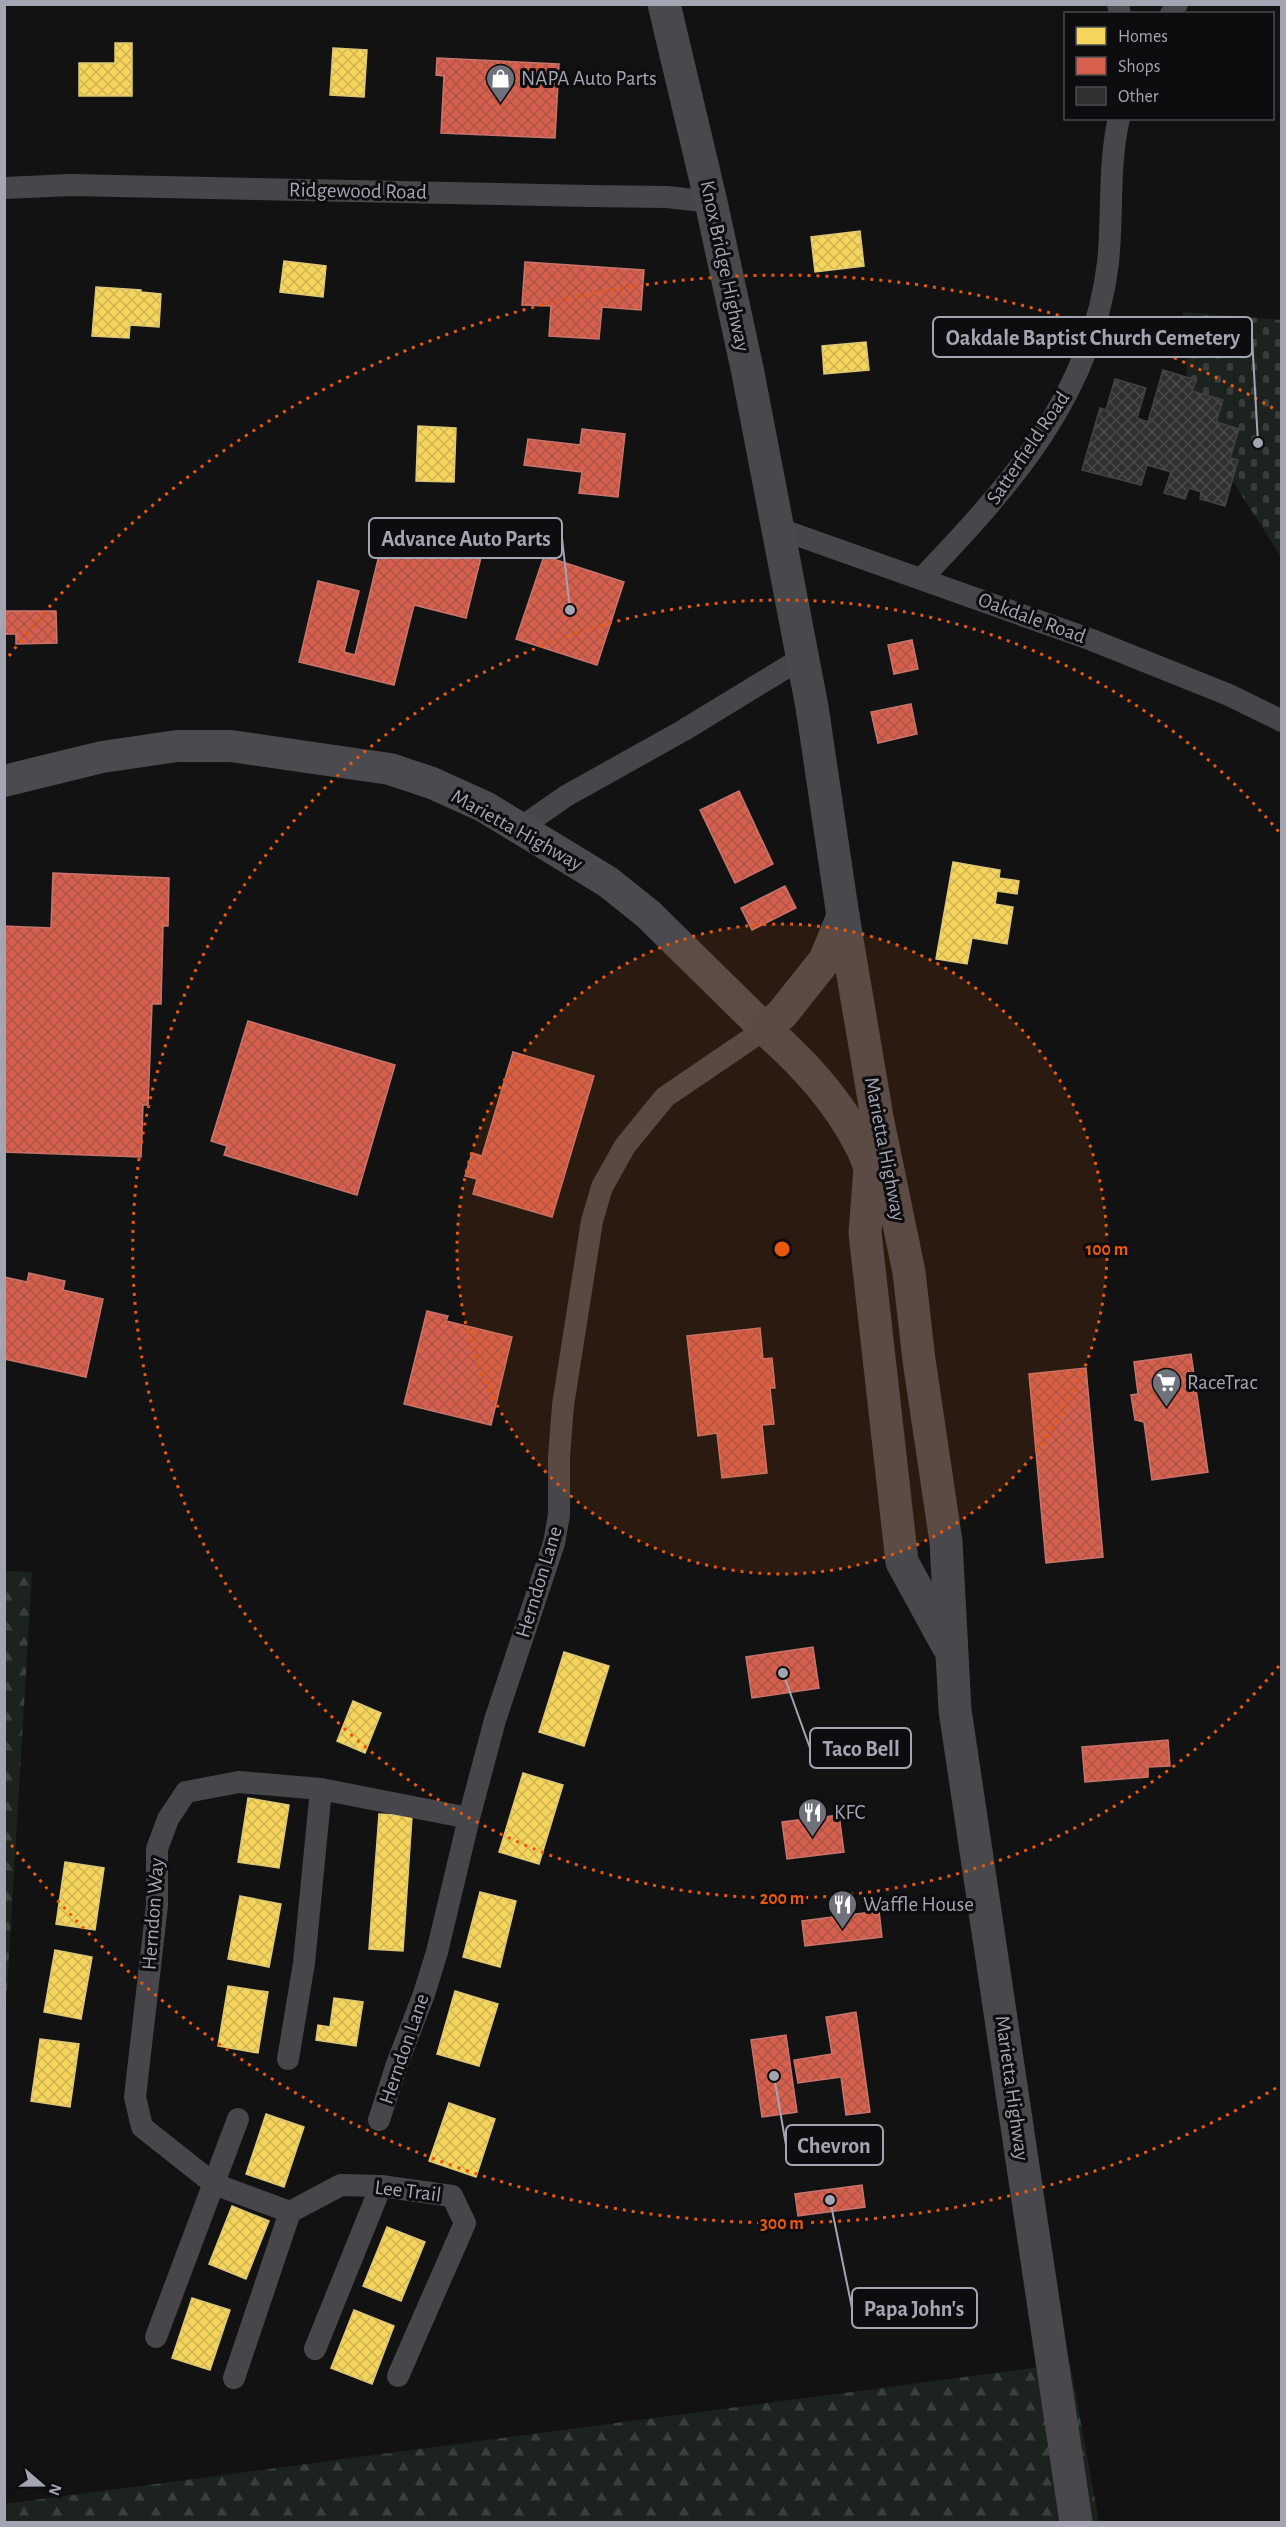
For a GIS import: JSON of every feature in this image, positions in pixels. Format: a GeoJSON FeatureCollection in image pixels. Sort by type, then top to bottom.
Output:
{"type":"FeatureCollection","features":[{"type":"Feature","properties":{"kind":"main road","name":"Knox Bridge Highway"},"geometry":{"type":"LineString","coordinates":[[664,4],[711,202],[748,373],[777,528]]}},
{"type":"Feature","properties":{"kind":"main road","name":"Marietta Highway"},"geometry":{"type":"LineString","coordinates":[[777,528],[802,658],[877,1117],[909,1272],[919,1360],[946,1542],[959,1738],[1076,2523]]}},
{"type":"Feature","properties":{"kind":"main road","name":"Marietta Highway"},"geometry":{"type":"LineString","coordinates":[[4,781],[102,757],[177,746],[231,746],[390,769],[432,783],[485,807],[608,882],[648,914],[795,1056],[837,1105],[861,1145],[909,1272]]}},
{"type":"Feature","properties":{"kind":"main road"},"geometry":{"type":"LineString","coordinates":[[765,1029],[782,1014],[825,960],[843,916]]}},
{"type":"Feature","properties":{"kind":"main road","name":"Marietta Highway"},"geometry":{"type":"LineString","coordinates":[[870,1168],[865,1233],[902,1562],[952,1653]]}},
{"type":"Feature","properties":{"kind":"street","name":"Satterfield Road"},"geometry":{"type":"LineString","coordinates":[[922,579],[1004,490],[1065,400],[1083,357],[1100,306],[1108,263],[1112,166],[1119,120]]}},
{"type":"Feature","properties":{"kind":"street","name":"Ridgewood Road"},"geometry":{"type":"LineString","coordinates":[[4,188],[83,185],[644,197],[711,202]]}},
{"type":"Feature","properties":{"kind":"street","name":"Oakdale Road"},"geometry":{"type":"LineString","coordinates":[[777,528],[1157,665],[1228,695],[1281,721]]}},
{"type":"Feature","properties":{"kind":"street"},"geometry":{"type":"LineString","coordinates":[[520,828],[567,796],[684,730],[802,658]]}},
{"type":"Feature","properties":{"kind":"street","name":"Herndon Lane"},"geometry":{"type":"LineString","coordinates":[[380,2120],[397,2064],[424,1994],[437,1952],[495,1720],[554,1543],[560,1515],[559,1457],[563,1405],[592,1221],[602,1187],[625,1146],[665,1097],[765,1029]]}},
{"type":"Feature","properties":{"kind":"street","name":"Herndon Way"},"geometry":{"type":"LineString","coordinates":[[214,2184],[142,2127],[135,2097],[157,1905],[157,1849],[168,1819],[186,1792],[239,1782],[321,1789],[469,1818]]}},
{"type":"Feature","properties":{"kind":"street"},"geometry":{"type":"LineString","coordinates":[[288,2059],[304,1963],[321,1789]]}},
{"type":"Feature","properties":{"kind":"street"},"geometry":{"type":"LineString","coordinates":[[156,2337],[238,2119]]}},
{"type":"Feature","properties":{"kind":"street"},"geometry":{"type":"LineString","coordinates":[[214,2184],[290,2212],[234,2378]]}},
{"type":"Feature","properties":{"kind":"street","name":"Lee Trail"},"geometry":{"type":"LineString","coordinates":[[290,2212],[341,2185],[381,2186],[452,2196],[465,2223],[398,2376]]}},
{"type":"Feature","properties":{"kind":"street"},"geometry":{"type":"LineString","coordinates":[[315,2349],[381,2186]]}},
{"type":"Feature","properties":{"kind":"green space"},"geometry":{"type":"Polygon","coordinates":[[[1183,312],[1281,320],[1281,557],[1232,480],[1238,460],[1230,458],[1238,429],[1216,422],[1223,400],[1192,391],[1196,380],[1187,378],[1183,312]]]}},
{"type":"Feature","properties":{"kind":"green space"},"geometry":{"type":"Polygon","coordinates":[[[4,1571],[32,1572],[5,2022],[4,1571]]]}},
{"type":"Feature","properties":{"kind":"green space"},"geometry":{"type":"Polygon","coordinates":[[[1070,2363],[1099,2522],[5,2522],[4,2504],[1070,2363]]]}},
{"type":"Feature","properties":{"kind":"building: Homes"},"geometry":{"type":"Polygon","coordinates":[[[115,43],[132,43],[132,96],[79,96],[79,63],[115,63],[115,43]]]}},
{"type":"Feature","properties":{"kind":"building: Homes"},"geometry":{"type":"Polygon","coordinates":[[[333,48],[367,50],[364,97],[330,95],[333,48]]]}},
{"type":"Feature","properties":{"kind":"building: Homes"},"geometry":{"type":"Polygon","coordinates":[[[860,231],[864,266],[815,272],[811,237],[860,231]]]}},
{"type":"Feature","properties":{"kind":"building: Homes"},"geometry":{"type":"Polygon","coordinates":[[[284,261],[326,266],[323,297],[280,292],[284,261]]]}},
{"type":"Feature","properties":{"kind":"building: Homes"},"geometry":{"type":"Polygon","coordinates":[[[96,287],[141,290],[141,292],[161,294],[159,327],[130,325],[129,338],[92,336],[96,287]]]}},
{"type":"Feature","properties":{"kind":"building: Homes"},"geometry":{"type":"Polygon","coordinates":[[[866,342],[869,370],[824,374],[822,346],[866,342]]]}},
{"type":"Feature","properties":{"kind":"building: Homes"},"geometry":{"type":"Polygon","coordinates":[[[418,426],[456,428],[454,482],[416,481],[418,426]]]}},
{"type":"Feature","properties":{"kind":"building: Homes"},"geometry":{"type":"Polygon","coordinates":[[[953,862],[1000,870],[999,878],[1019,881],[1017,894],[997,891],[995,904],[1013,907],[1007,944],[972,938],[967,964],[936,959],[953,862]]]}},
{"type":"Feature","properties":{"kind":"building: Homes"},"geometry":{"type":"Polygon","coordinates":[[[564,1652],[609,1666],[584,1746],[539,1732],[564,1652]]]}},
{"type":"Feature","properties":{"kind":"building: Homes"},"geometry":{"type":"Polygon","coordinates":[[[353,1701],[381,1713],[365,1753],[337,1741],[353,1701]]]}},
{"type":"Feature","properties":{"kind":"building: Homes"},"geometry":{"type":"Polygon","coordinates":[[[523,1773],[563,1785],[539,1864],[499,1852],[523,1773]]]}},
{"type":"Feature","properties":{"kind":"building: Homes"},"geometry":{"type":"Polygon","coordinates":[[[248,1798],[289,1805],[279,1868],[238,1862],[248,1798]]]}},
{"type":"Feature","properties":{"kind":"building: Homes"},"geometry":{"type":"Polygon","coordinates":[[[379,1814],[412,1816],[403,1951],[369,1949],[379,1814]]]}},
{"type":"Feature","properties":{"kind":"building: Homes"},"geometry":{"type":"Polygon","coordinates":[[[65,1862],[104,1868],[95,1930],[56,1924],[65,1862]]]}},
{"type":"Feature","properties":{"kind":"building: Homes"},"geometry":{"type":"Polygon","coordinates":[[[480,1892],[516,1901],[500,1967],[463,1957],[480,1892]]]}},
{"type":"Feature","properties":{"kind":"building: Homes"},"geometry":{"type":"Polygon","coordinates":[[[240,1896],[281,1904],[269,1967],[228,1959],[240,1896]]]}},
{"type":"Feature","properties":{"kind":"building: Homes"},"geometry":{"type":"Polygon","coordinates":[[[55,1950],[92,1957],[81,2019],[44,2012],[55,1950]]]}},
{"type":"Feature","properties":{"kind":"building: Homes"},"geometry":{"type":"Polygon","coordinates":[[[228,1986],[268,1992],[258,2053],[218,2046],[228,1986]]]}},
{"type":"Feature","properties":{"kind":"building: Homes"},"geometry":{"type":"Polygon","coordinates":[[[455,1991],[498,2004],[479,2066],[437,2054],[455,1991]]]}},
{"type":"Feature","properties":{"kind":"building: Homes"},"geometry":{"type":"Polygon","coordinates":[[[334,1998],[363,2002],[356,2046],[316,2040],[318,2025],[330,2027],[334,1998]]]}},
{"type":"Feature","properties":{"kind":"building: Homes"},"geometry":{"type":"Polygon","coordinates":[[[40,2039],[79,2044],[70,2107],[31,2101],[40,2039]]]}},
{"type":"Feature","properties":{"kind":"building: Homes"},"geometry":{"type":"Polygon","coordinates":[[[449,2103],[495,2119],[476,2177],[429,2161],[449,2103]]]}},
{"type":"Feature","properties":{"kind":"building: Homes"},"geometry":{"type":"Polygon","coordinates":[[[266,2114],[304,2127],[284,2187],[246,2174],[266,2114]]]}},
{"type":"Feature","properties":{"kind":"building: Homes"},"geometry":{"type":"Polygon","coordinates":[[[232,2206],[269,2221],[246,2279],[209,2264],[232,2206]]]}},
{"type":"Feature","properties":{"kind":"building: Homes"},"geometry":{"type":"Polygon","coordinates":[[[387,2227],[425,2242],[401,2301],[363,2286],[387,2227]]]}},
{"type":"Feature","properties":{"kind":"building: Homes"},"geometry":{"type":"Polygon","coordinates":[[[192,2298],[230,2310],[210,2370],[172,2358],[192,2298]]]}},
{"type":"Feature","properties":{"kind":"building: Homes"},"geometry":{"type":"Polygon","coordinates":[[[354,2310],[394,2326],[372,2384],[331,2368],[354,2310]]]}},
{"type":"Feature","properties":{"kind":"building: Shops","name":"NAPA Auto Parts"},"geometry":{"type":"Polygon","coordinates":[[[437,58],[559,64],[555,138],[441,133],[444,76],[436,75],[437,58]]]}},
{"type":"Feature","properties":{"kind":"building: Shops"},"geometry":{"type":"Polygon","coordinates":[[[525,262],[644,270],[641,310],[602,307],[599,339],[549,336],[551,306],[522,305],[525,262]]]}},
{"type":"Feature","properties":{"kind":"building: Shops"},"geometry":{"type":"Polygon","coordinates":[[[582,429],[625,434],[618,497],[579,493],[582,472],[524,465],[528,439],[580,445],[582,429]]]}},
{"type":"Feature","properties":{"kind":"building: Shops"},"geometry":{"type":"Polygon","coordinates":[[[387,522],[484,545],[466,618],[414,605],[394,685],[299,662],[318,581],[359,591],[344,652],[355,655],[387,522]]]}},
{"type":"Feature","properties":{"kind":"building: Shops"},"geometry":{"type":"Polygon","coordinates":[[[544,556],[624,582],[597,665],[516,639],[544,556]]]}},
{"type":"Feature","properties":{"kind":"building: Shops"},"geometry":{"type":"Polygon","coordinates":[[[4,611],[56,611],[57,643],[16,644],[16,634],[4,634],[4,611]]]}},
{"type":"Feature","properties":{"kind":"building: Shops"},"geometry":{"type":"Polygon","coordinates":[[[912,640],[918,669],[894,674],[888,645],[912,640]]]}},
{"type":"Feature","properties":{"kind":"building: Shops"},"geometry":{"type":"Polygon","coordinates":[[[911,704],[917,734],[878,743],[871,712],[911,704]]]}},
{"type":"Feature","properties":{"kind":"building: Shops"},"geometry":{"type":"Polygon","coordinates":[[[739,791],[773,864],[735,883],[700,810],[739,791]]]}},
{"type":"Feature","properties":{"kind":"building: Shops"},"geometry":{"type":"Polygon","coordinates":[[[53,873],[169,878],[168,926],[163,926],[161,1004],[152,1004],[148,1105],[143,1105],[141,1157],[4,1152],[4,926],[51,928],[53,873]]]}},
{"type":"Feature","properties":{"kind":"building: Shops"},"geometry":{"type":"Polygon","coordinates":[[[785,886],[796,908],[752,930],[741,908],[785,886]]]}},
{"type":"Feature","properties":{"kind":"building: Shops"},"geometry":{"type":"Polygon","coordinates":[[[248,1021],[395,1065],[357,1195],[224,1155],[227,1146],[211,1141],[248,1021]]]}},
{"type":"Feature","properties":{"kind":"building: Shops"},"geometry":{"type":"Polygon","coordinates":[[[513,1052],[594,1076],[552,1217],[473,1194],[477,1179],[465,1176],[472,1153],[482,1156],[513,1052]]]}},
{"type":"Feature","properties":{"kind":"building: Shops"},"geometry":{"type":"Polygon","coordinates":[[[29,1273],[65,1281],[63,1290],[103,1299],[86,1377],[4,1359],[4,1277],[27,1282],[29,1273]]]}},
{"type":"Feature","properties":{"kind":"building: Shops"},"geometry":{"type":"Polygon","coordinates":[[[427,1311],[448,1316],[446,1321],[512,1337],[491,1425],[404,1404],[427,1311]]]}},
{"type":"Feature","properties":{"kind":"building: Shops"},"geometry":{"type":"Polygon","coordinates":[[[760,1328],[763,1359],[772,1358],[775,1388],[770,1388],[774,1424],[762,1425],[767,1473],[722,1478],[717,1433],[698,1436],[687,1336],[760,1328]]]}},
{"type":"Feature","properties":{"kind":"building: Shops","name":"RaceTrac"},"geometry":{"type":"Polygon","coordinates":[[[1191,1354],[1208,1472],[1152,1480],[1144,1422],[1135,1420],[1131,1395],[1138,1394],[1134,1362],[1191,1354]]]}},
{"type":"Feature","properties":{"kind":"building: Shops"},"geometry":{"type":"Polygon","coordinates":[[[1086,1368],[1103,1557],[1046,1563],[1029,1374],[1086,1368]]]}},
{"type":"Feature","properties":{"kind":"building: Shops"},"geometry":{"type":"Polygon","coordinates":[[[813,1647],[819,1688],[752,1698],[746,1657],[813,1647]]]}},
{"type":"Feature","properties":{"kind":"building: Shops"},"geometry":{"type":"Polygon","coordinates":[[[1168,1740],[1170,1766],[1148,1767],[1148,1777],[1085,1782],[1082,1747],[1168,1740]]]}},
{"type":"Feature","properties":{"kind":"building: Shops","name":"KFC"},"geometry":{"type":"Polygon","coordinates":[[[839,1815],[844,1852],[787,1859],[782,1822],[839,1815]]]}},
{"type":"Feature","properties":{"kind":"building: Shops","name":"Waffle House"},"geometry":{"type":"Polygon","coordinates":[[[879,1911],[882,1937],[805,1946],[802,1921],[879,1911]]]}},
{"type":"Feature","properties":{"kind":"building: Shops"},"geometry":{"type":"Polygon","coordinates":[[[856,2012],[870,2112],[846,2115],[841,2077],[798,2083],[794,2060],[832,2054],[826,2017],[856,2012]]]}},
{"type":"Feature","properties":{"kind":"building: Shops"},"geometry":{"type":"Polygon","coordinates":[[[786,2035],[797,2112],[762,2117],[751,2040],[786,2035]]]}},
{"type":"Feature","properties":{"kind":"building: Shops"},"geometry":{"type":"Polygon","coordinates":[[[862,2185],[865,2207],[798,2216],[795,2194],[862,2185]]]}},
{"type":"Feature","properties":{"kind":"building: Other"},"geometry":{"type":"Polygon","coordinates":[[[1163,370],[1196,380],[1192,391],[1223,400],[1216,422],[1239,429],[1230,458],[1238,460],[1225,506],[1200,499],[1201,492],[1189,488],[1185,499],[1164,493],[1171,472],[1147,465],[1141,485],[1082,470],[1100,408],[1106,410],[1115,379],[1146,388],[1137,418],[1148,422],[1163,370]]]}},
{"type":"Feature","properties":{"kind":"place","name":"NAPA Auto Parts"},"geometry":{"type":"Point","coordinates":[500,104]}},
{"type":"Feature","properties":{"kind":"place","name":"Oakdale Baptist Church Cemetery"},"geometry":{"type":"Point","coordinates":[1258,443]}},
{"type":"Feature","properties":{"kind":"place","name":"Advance Auto Parts"},"geometry":{"type":"Point","coordinates":[570,610]}},
{"type":"Feature","properties":{"kind":"place","name":"RaceTrac"},"geometry":{"type":"Point","coordinates":[1166,1408]}},
{"type":"Feature","properties":{"kind":"place","name":"Taco Bell"},"geometry":{"type":"Point","coordinates":[783,1673]}},
{"type":"Feature","properties":{"kind":"place","name":"KFC"},"geometry":{"type":"Point","coordinates":[813,1838]}},
{"type":"Feature","properties":{"kind":"place","name":"Waffle House"},"geometry":{"type":"Point","coordinates":[842,1930]}},
{"type":"Feature","properties":{"kind":"place","name":"Chevron"},"geometry":{"type":"Point","coordinates":[774,2076]}},
{"type":"Feature","properties":{"kind":"place","name":"Papa John's"},"geometry":{"type":"Point","coordinates":[830,2200]}}]}
